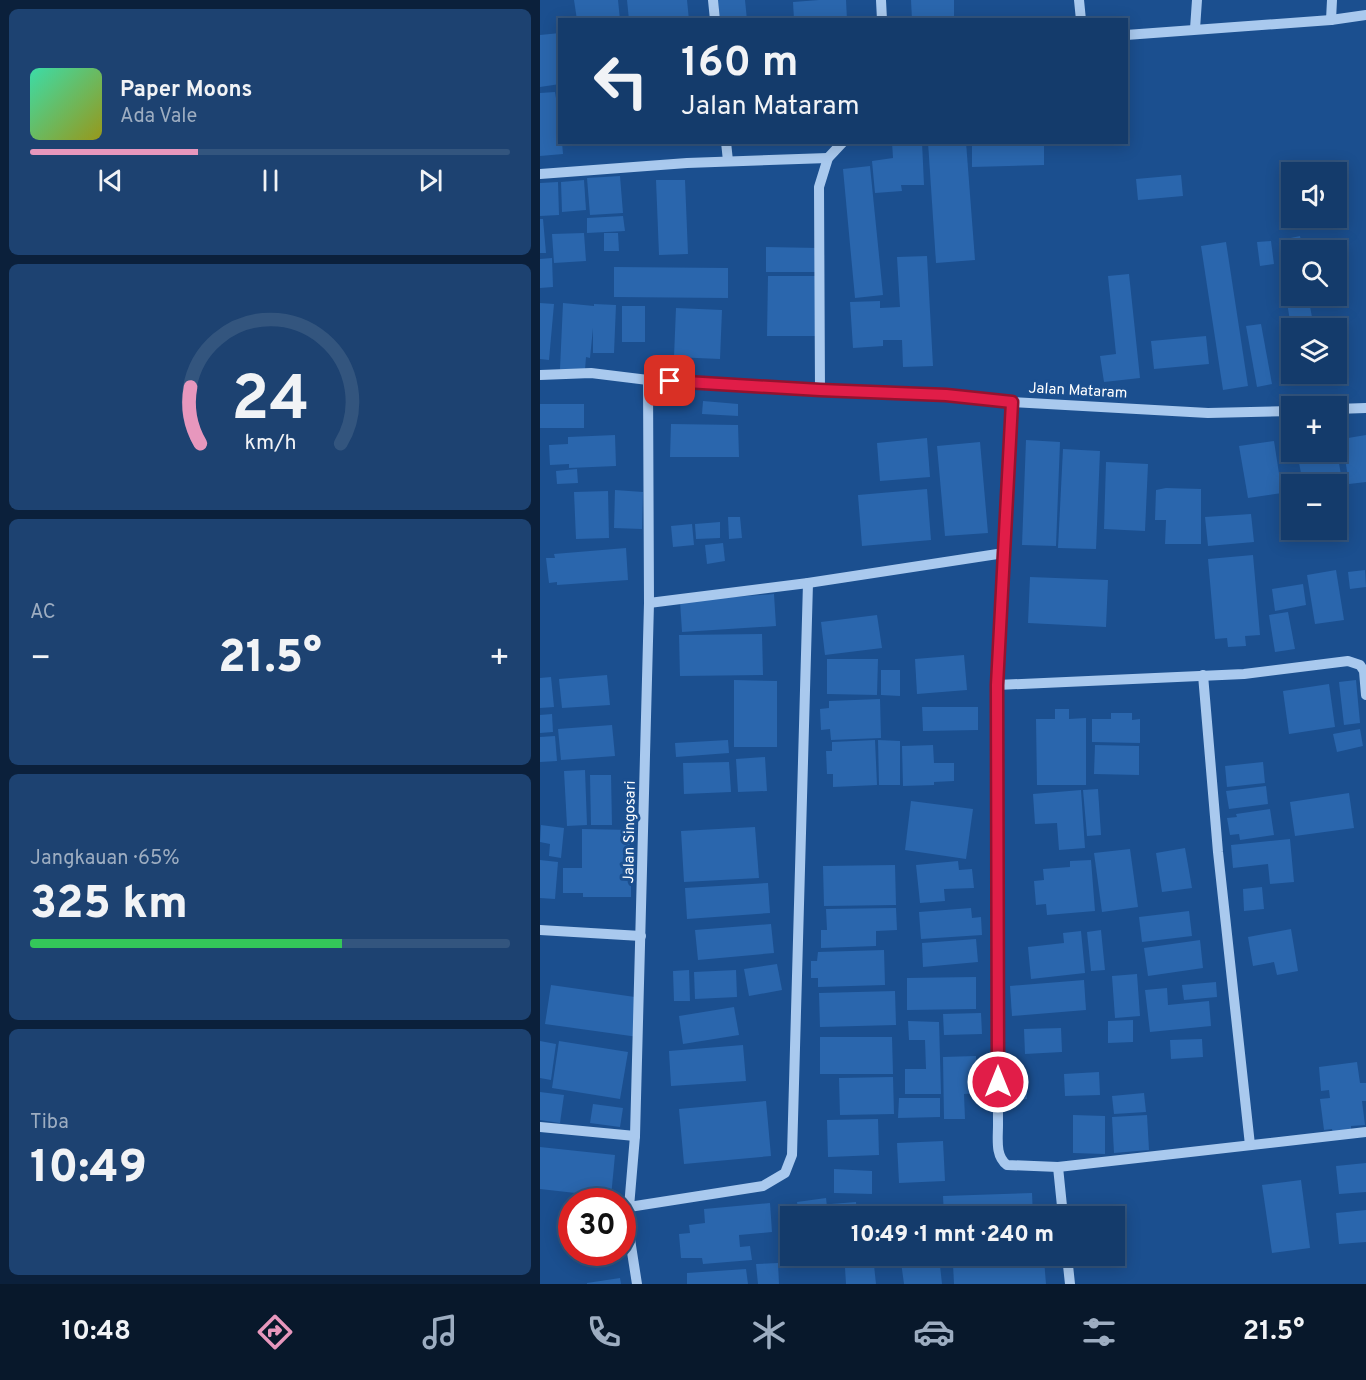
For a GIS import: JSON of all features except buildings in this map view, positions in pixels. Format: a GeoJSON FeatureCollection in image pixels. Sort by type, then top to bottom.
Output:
{"type":"FeatureCollection","features":[{"type":"Feature","properties":{"kind":"street"},"geometry":{"type":"LineString","coordinates":[[713,0],[715,18]]}},
{"type":"Feature","properties":{"kind":"street"},"geometry":{"type":"LineString","coordinates":[[882,0],[882,18]]}},
{"type":"Feature","properties":{"kind":"street"},"geometry":{"type":"LineString","coordinates":[[1079,0],[1080,18]]}},
{"type":"Feature","properties":{"kind":"street"},"geometry":{"type":"LineString","coordinates":[[1195,29],[1197,0]]}},
{"type":"Feature","properties":{"kind":"street"},"geometry":{"type":"LineString","coordinates":[[1331,20],[1332,0]]}},
{"type":"Feature","properties":{"kind":"street"},"geometry":{"type":"LineString","coordinates":[[1128,34],[1331,20],[1366,15]]}},
{"type":"Feature","properties":{"kind":"street"},"geometry":{"type":"LineString","coordinates":[[726,144],[728,161]]}},
{"type":"Feature","properties":{"kind":"street"},"geometry":{"type":"LineString","coordinates":[[820,390],[819,187],[828,158],[841,144]]}},
{"type":"Feature","properties":{"kind":"street"},"geometry":{"type":"LineString","coordinates":[[540,174],[728,161],[828,158]]}},
{"type":"Feature","properties":{"kind":"street","name":"Jalan Mataram"},"geometry":{"type":"LineString","coordinates":[[540,375],[591,373],[648,380],[946,395],[1012,402],[1208,413],[1281,411]]}},
{"type":"Feature","properties":{"kind":"street","name":"Jalan Singosari"},"geometry":{"type":"LineString","coordinates":[[631,1188],[635,1136],[649,603],[648,380]]}},
{"type":"Feature","properties":{"kind":"street"},"geometry":{"type":"LineString","coordinates":[[1012,402],[997,685],[998,1155],[1007,1165],[1058,1167],[1366,1132]]}},
{"type":"Feature","properties":{"kind":"street"},"geometry":{"type":"LineString","coordinates":[[1347,409],[1366,408]]}},
{"type":"Feature","properties":{"kind":"street"},"geometry":{"type":"LineString","coordinates":[[649,603],[808,583],[1004,553]]}},
{"type":"Feature","properties":{"kind":"street"},"geometry":{"type":"LineString","coordinates":[[636,1206],[763,1186],[785,1173],[792,1155],[808,583]]}},
{"type":"Feature","properties":{"kind":"street"},"geometry":{"type":"LineString","coordinates":[[997,685],[1244,674],[1353,661],[1360,664],[1364,671],[1366,695]]}},
{"type":"Feature","properties":{"kind":"street"},"geometry":{"type":"LineString","coordinates":[[1203,675],[1218,852],[1250,1145]]}},
{"type":"Feature","properties":{"kind":"street"},"geometry":{"type":"LineString","coordinates":[[540,930],[641,936]]}},
{"type":"Feature","properties":{"kind":"street"},"geometry":{"type":"LineString","coordinates":[[540,1127],[635,1136]]}},
{"type":"Feature","properties":{"kind":"street"},"geometry":{"type":"LineString","coordinates":[[1058,1167],[1062,1206]]}},
{"type":"Feature","properties":{"kind":"street","name":"Jalan Singosari"},"geometry":{"type":"LineString","coordinates":[[634,1266],[637,1284]]}},
{"type":"Feature","properties":{"kind":"street"},"geometry":{"type":"LineString","coordinates":[[1068,1266],[1070,1284]]}},
{"type":"Feature","properties":{"kind":"route"},"geometry":{"type":"LineString","coordinates":[[670,381],[946,395],[1012,402],[997,685],[998,1082]]}}]}
